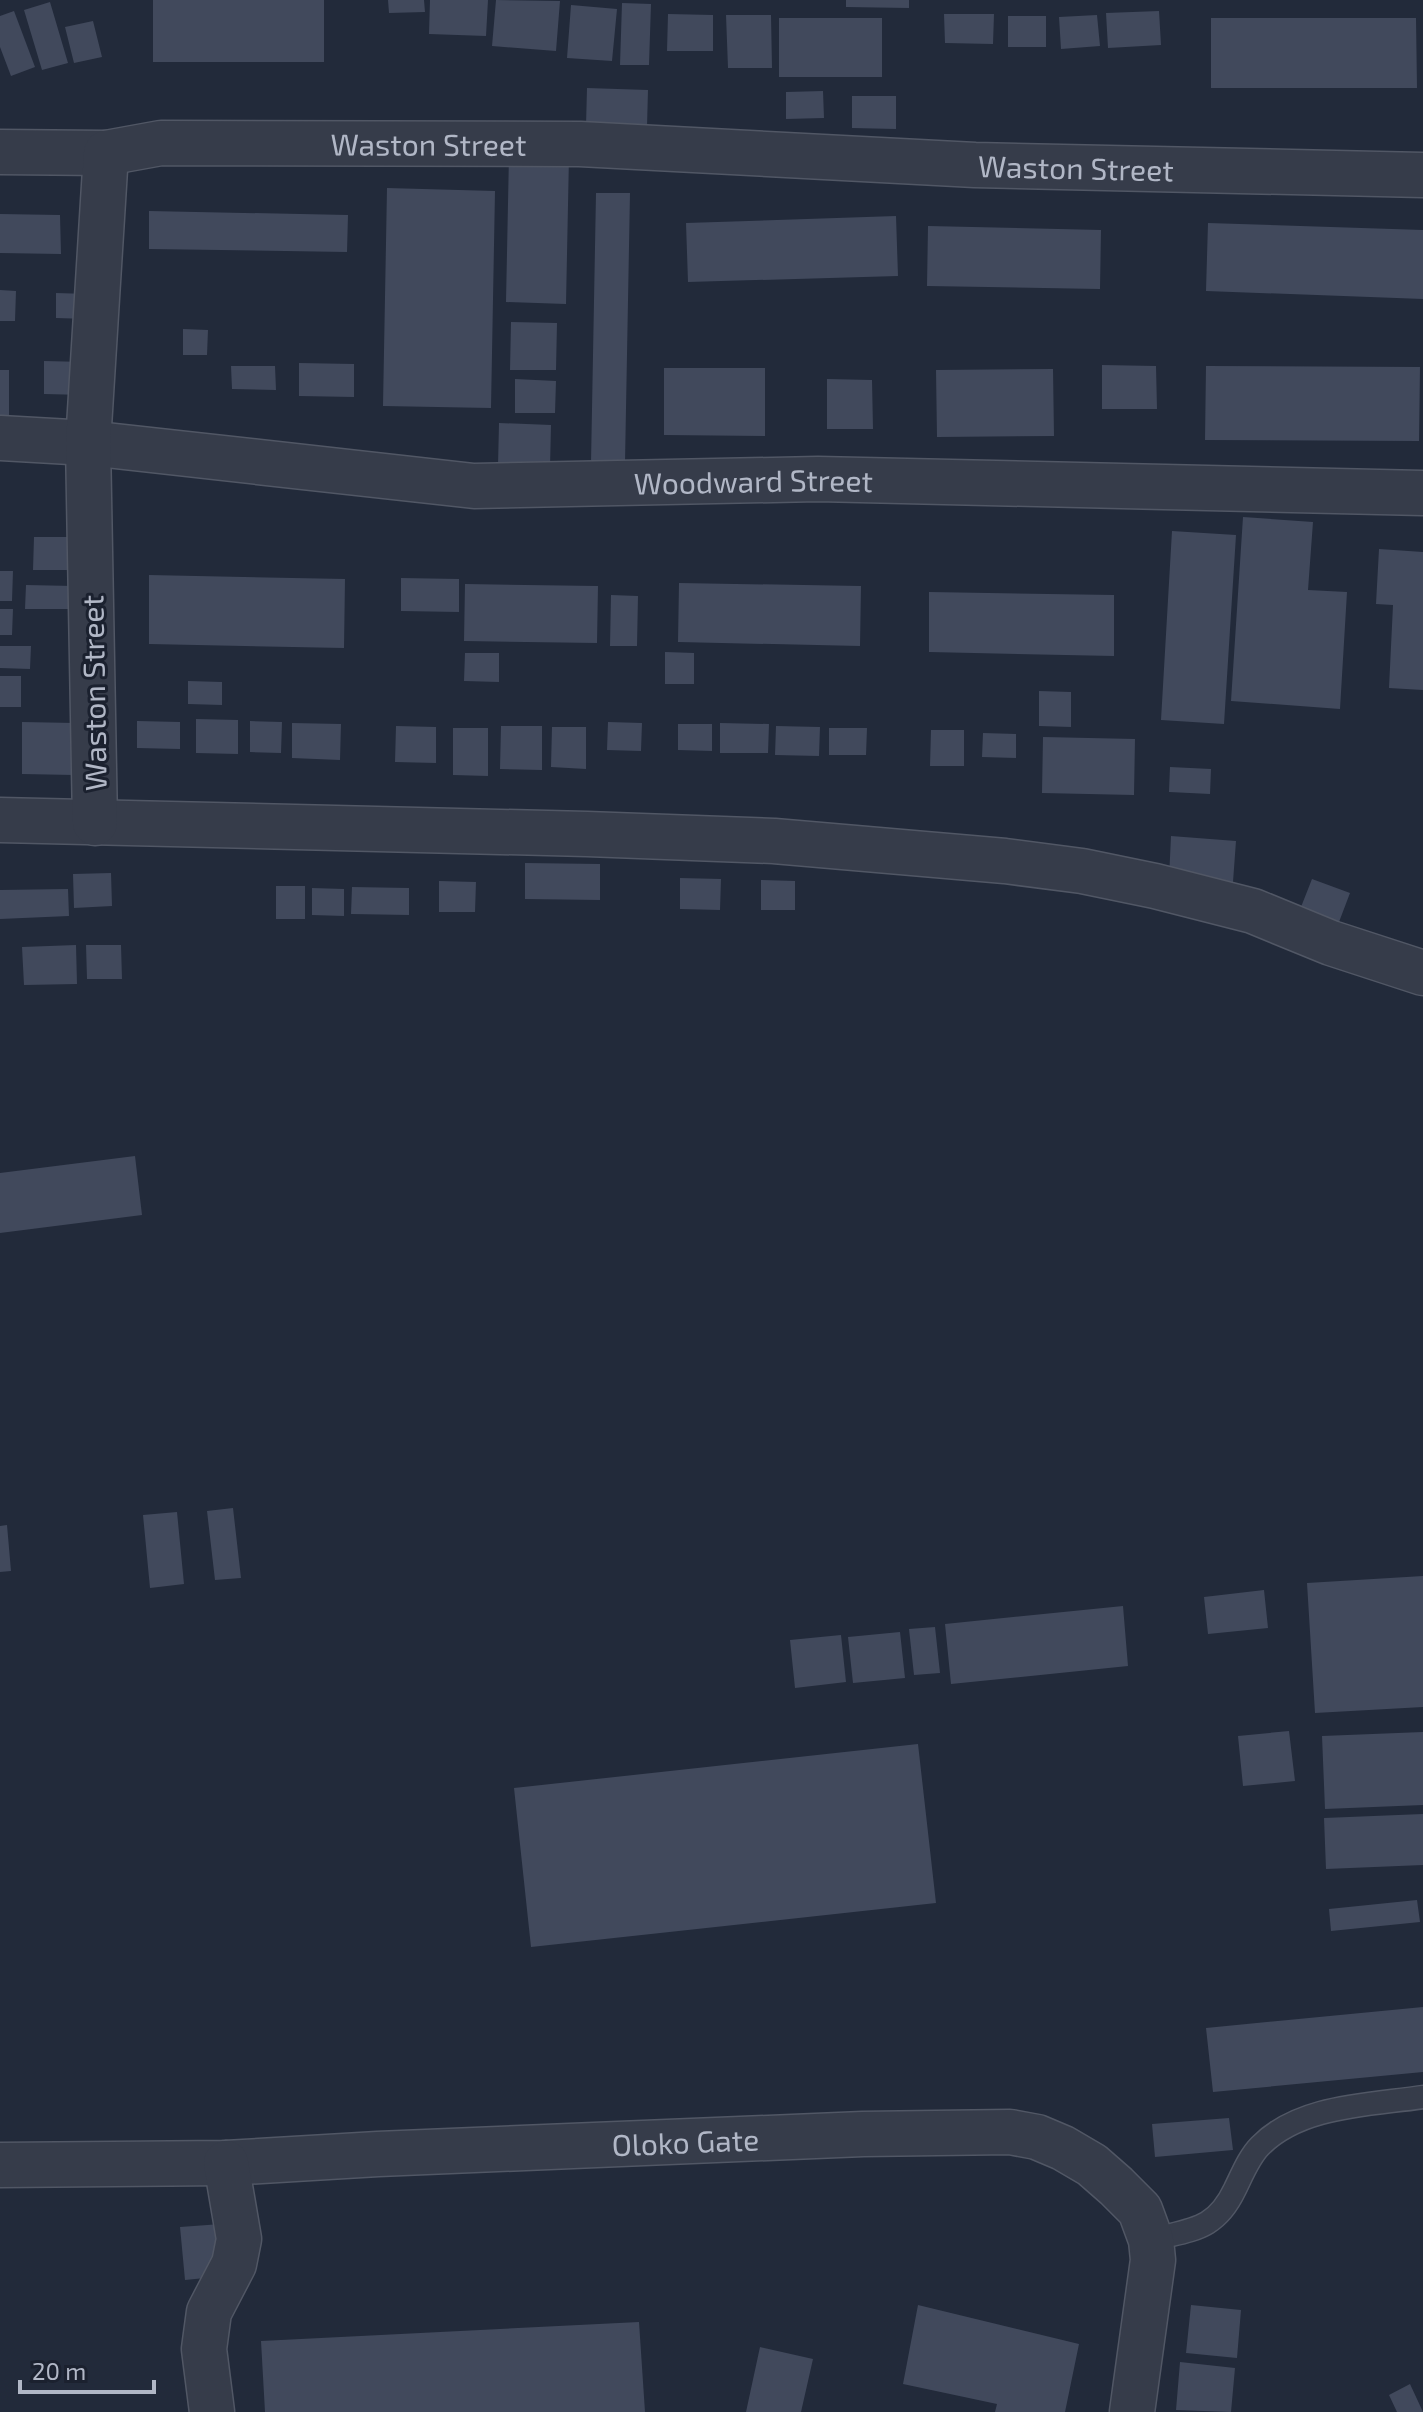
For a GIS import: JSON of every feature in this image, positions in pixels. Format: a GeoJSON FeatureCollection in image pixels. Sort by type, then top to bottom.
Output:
{"type":"FeatureCollection","features":[{"type":"Feature","properties":{"kind":"street","name":"Waston Street"},"geometry":{"type":"LineString","coordinates":[[95,823],[88,443],[106,153],[161,143],[580,144],[975,165],[1423,175]]}},
{"type":"Feature","properties":{"kind":"street"},"geometry":{"type":"LineString","coordinates":[[0,152],[106,153]]}},
{"type":"Feature","properties":{"kind":"street","name":"Woodward Street"},"geometry":{"type":"LineString","coordinates":[[0,438],[88,443],[474,486],[818,479],[1423,493]]}},
{"type":"Feature","properties":{"kind":"street"},"geometry":{"type":"LineString","coordinates":[[0,820],[774,841],[1005,861],[1082,871],[1253,911],[1331,943],[1423,973]]}},
{"type":"Feature","properties":{"kind":"street","name":"Oloko Gate"},"geometry":{"type":"LineString","coordinates":[[0,2165],[226,2163],[785,2137],[1010,2132],[1037,2137],[1092,2165],[1140,2210],[1151,2240],[1153,2260],[1132,2412]]}},
{"type":"Feature","properties":{"kind":"street"},"geometry":{"type":"LineString","coordinates":[[212,2412],[204,2349],[209,2312],[234,2264],[239,2239],[226,2163]]}},
{"type":"Feature","properties":{"kind":"lane"},"geometry":{"type":"LineString","coordinates":[[1151,2240],[1202,2227],[1213,2221],[1231,2198],[1260,2146],[1292,2123],[1338,2109],[1423,2097]]}},
{"type":"Feature","properties":{"kind":"building"},"geometry":{"type":"Polygon","coordinates":[[[153,0],[324,0],[324,62],[153,62],[153,0]]]}},
{"type":"Feature","properties":{"kind":"building"},"geometry":{"type":"Polygon","coordinates":[[[388,0],[424,0],[425,12],[389,13],[388,0]]]}},
{"type":"Feature","properties":{"kind":"building"},"geometry":{"type":"Polygon","coordinates":[[[430,0],[488,0],[486,36],[429,34],[430,0]]]}},
{"type":"Feature","properties":{"kind":"building"},"geometry":{"type":"Polygon","coordinates":[[[496,0],[560,1],[556,51],[492,46],[496,0]]]}},
{"type":"Feature","properties":{"kind":"building"},"geometry":{"type":"Polygon","coordinates":[[[846,0],[909,0],[909,8],[846,7],[846,0]]]}},
{"type":"Feature","properties":{"kind":"building"},"geometry":{"type":"Polygon","coordinates":[[[50,2],[68,63],[42,70],[24,10],[50,2]]]}},
{"type":"Feature","properties":{"kind":"building"},"geometry":{"type":"Polygon","coordinates":[[[622,3],[651,4],[649,65],[620,65],[622,3]]]}},
{"type":"Feature","properties":{"kind":"building"},"geometry":{"type":"Polygon","coordinates":[[[571,5],[617,9],[612,61],[567,58],[571,5]]]}},
{"type":"Feature","properties":{"kind":"building"},"geometry":{"type":"Polygon","coordinates":[[[14,11],[35,67],[11,76],[0,47],[0,16],[14,11]]]}},
{"type":"Feature","properties":{"kind":"building"},"geometry":{"type":"Polygon","coordinates":[[[1159,11],[1161,45],[1108,48],[1106,13],[1159,11]]]}},
{"type":"Feature","properties":{"kind":"building"},"geometry":{"type":"Polygon","coordinates":[[[668,14],[713,15],[713,51],[667,51],[668,14]]]}},
{"type":"Feature","properties":{"kind":"building"},"geometry":{"type":"Polygon","coordinates":[[[944,14],[994,14],[993,44],[945,43],[944,14]]]}},
{"type":"Feature","properties":{"kind":"building"},"geometry":{"type":"Polygon","coordinates":[[[726,15],[771,15],[772,68],[728,68],[726,15]]]}},
{"type":"Feature","properties":{"kind":"building"},"geometry":{"type":"Polygon","coordinates":[[[1097,15],[1100,46],[1061,49],[1059,17],[1097,15]]]}},
{"type":"Feature","properties":{"kind":"building"},"geometry":{"type":"Polygon","coordinates":[[[1008,16],[1046,16],[1046,47],[1008,47],[1008,16]]]}},
{"type":"Feature","properties":{"kind":"building"},"geometry":{"type":"Polygon","coordinates":[[[779,18],[882,18],[882,77],[779,77],[779,18]]]}},
{"type":"Feature","properties":{"kind":"building"},"geometry":{"type":"Polygon","coordinates":[[[1211,18],[1416,18],[1417,88],[1211,88],[1211,18]]]}},
{"type":"Feature","properties":{"kind":"building"},"geometry":{"type":"Polygon","coordinates":[[[93,21],[102,57],[74,63],[65,27],[93,21]]]}},
{"type":"Feature","properties":{"kind":"building"},"geometry":{"type":"Polygon","coordinates":[[[587,88],[648,90],[647,127],[586,126],[587,88]]]}},
{"type":"Feature","properties":{"kind":"building"},"geometry":{"type":"Polygon","coordinates":[[[823,91],[824,118],[786,119],[786,92],[823,91]]]}},
{"type":"Feature","properties":{"kind":"building"},"geometry":{"type":"Polygon","coordinates":[[[852,96],[896,96],[896,129],[852,128],[852,96]]]}},
{"type":"Feature","properties":{"kind":"building"},"geometry":{"type":"Polygon","coordinates":[[[509,154],[569,156],[566,304],[506,302],[509,154]]]}},
{"type":"Feature","properties":{"kind":"building"},"geometry":{"type":"Polygon","coordinates":[[[387,188],[495,191],[491,408],[383,406],[387,188]]]}},
{"type":"Feature","properties":{"kind":"building"},"geometry":{"type":"Polygon","coordinates":[[[596,193],[630,193],[625,463],[591,463],[596,193]]]}},
{"type":"Feature","properties":{"kind":"building"},"geometry":{"type":"Polygon","coordinates":[[[149,211],[348,215],[347,252],[149,249],[149,211]]]}},
{"type":"Feature","properties":{"kind":"building"},"geometry":{"type":"Polygon","coordinates":[[[0,214],[60,215],[61,254],[0,253],[0,214]]]}},
{"type":"Feature","properties":{"kind":"building"},"geometry":{"type":"Polygon","coordinates":[[[896,216],[898,276],[688,282],[686,223],[896,216]]]}},
{"type":"Feature","properties":{"kind":"building"},"geometry":{"type":"Polygon","coordinates":[[[1208,223],[1423,230],[1423,299],[1206,291],[1208,223]]]}},
{"type":"Feature","properties":{"kind":"building"},"geometry":{"type":"Polygon","coordinates":[[[928,226],[1101,230],[1100,289],[927,286],[928,226]]]}},
{"type":"Feature","properties":{"kind":"building"},"geometry":{"type":"Polygon","coordinates":[[[0,290],[16,291],[15,321],[0,321],[0,290]]]}},
{"type":"Feature","properties":{"kind":"building"},"geometry":{"type":"Polygon","coordinates":[[[56,293],[88,294],[88,319],[56,318],[56,293]]]}},
{"type":"Feature","properties":{"kind":"building"},"geometry":{"type":"Polygon","coordinates":[[[511,322],[557,323],[556,370],[510,370],[511,322]]]}},
{"type":"Feature","properties":{"kind":"building"},"geometry":{"type":"Polygon","coordinates":[[[183,329],[208,330],[207,355],[183,355],[183,329]]]}},
{"type":"Feature","properties":{"kind":"building"},"geometry":{"type":"Polygon","coordinates":[[[44,361],[86,362],[85,395],[44,394],[44,361]]]}},
{"type":"Feature","properties":{"kind":"building"},"geometry":{"type":"Polygon","coordinates":[[[299,363],[354,364],[354,397],[299,396],[299,363]]]}},
{"type":"Feature","properties":{"kind":"building"},"geometry":{"type":"Polygon","coordinates":[[[1102,365],[1156,366],[1157,409],[1102,409],[1102,365]]]}},
{"type":"Feature","properties":{"kind":"building"},"geometry":{"type":"Polygon","coordinates":[[[231,366],[275,366],[276,390],[232,389],[231,366]]]}},
{"type":"Feature","properties":{"kind":"building"},"geometry":{"type":"Polygon","coordinates":[[[1206,366],[1420,367],[1419,441],[1205,440],[1206,366]]]}},
{"type":"Feature","properties":{"kind":"building"},"geometry":{"type":"Polygon","coordinates":[[[664,368],[765,368],[765,436],[664,435],[664,368]]]}},
{"type":"Feature","properties":{"kind":"building"},"geometry":{"type":"Polygon","coordinates":[[[1053,369],[1054,436],[937,437],[936,370],[1053,369]]]}},
{"type":"Feature","properties":{"kind":"building"},"geometry":{"type":"Polygon","coordinates":[[[0,370],[9,370],[9,422],[0,422],[0,370]]]}},
{"type":"Feature","properties":{"kind":"building"},"geometry":{"type":"Polygon","coordinates":[[[515,379],[556,381],[555,413],[515,413],[515,379]]]}},
{"type":"Feature","properties":{"kind":"building"},"geometry":{"type":"Polygon","coordinates":[[[827,379],[872,380],[873,429],[827,429],[827,379]]]}},
{"type":"Feature","properties":{"kind":"building"},"geometry":{"type":"Polygon","coordinates":[[[499,423],[551,425],[550,468],[498,466],[499,423]]]}},
{"type":"Feature","properties":{"kind":"building"},"geometry":{"type":"Polygon","coordinates":[[[1243,517],[1313,522],[1308,590],[1347,592],[1340,709],[1231,701],[1243,517]]]}},
{"type":"Feature","properties":{"kind":"building"},"geometry":{"type":"Polygon","coordinates":[[[1172,531],[1236,535],[1224,724],[1161,720],[1172,531]]]}},
{"type":"Feature","properties":{"kind":"building"},"geometry":{"type":"Polygon","coordinates":[[[34,537],[72,537],[71,570],[33,570],[34,537]]]}},
{"type":"Feature","properties":{"kind":"building"},"geometry":{"type":"Polygon","coordinates":[[[1379,549],[1423,552],[1423,690],[1389,688],[1393,605],[1376,604],[1379,549]]]}},
{"type":"Feature","properties":{"kind":"building"},"geometry":{"type":"Polygon","coordinates":[[[0,571],[13,571],[12,601],[0,601],[0,571]]]}},
{"type":"Feature","properties":{"kind":"building"},"geometry":{"type":"Polygon","coordinates":[[[149,575],[345,579],[344,648],[149,644],[149,575]]]}},
{"type":"Feature","properties":{"kind":"building"},"geometry":{"type":"Polygon","coordinates":[[[401,578],[459,579],[459,612],[401,611],[401,578]]]}},
{"type":"Feature","properties":{"kind":"building"},"geometry":{"type":"Polygon","coordinates":[[[679,583],[861,586],[860,646],[678,642],[679,583]]]}},
{"type":"Feature","properties":{"kind":"building"},"geometry":{"type":"Polygon","coordinates":[[[465,584],[598,586],[597,643],[464,641],[465,584]]]}},
{"type":"Feature","properties":{"kind":"building"},"geometry":{"type":"Polygon","coordinates":[[[26,585],[74,586],[74,609],[25,609],[26,585]]]}},
{"type":"Feature","properties":{"kind":"building"},"geometry":{"type":"Polygon","coordinates":[[[929,592],[1114,595],[1114,656],[929,652],[929,592]]]}},
{"type":"Feature","properties":{"kind":"building"},"geometry":{"type":"Polygon","coordinates":[[[611,595],[638,596],[637,646],[610,646],[611,595]]]}},
{"type":"Feature","properties":{"kind":"building"},"geometry":{"type":"Polygon","coordinates":[[[0,609],[13,609],[12,635],[0,635],[0,609]]]}},
{"type":"Feature","properties":{"kind":"building"},"geometry":{"type":"Polygon","coordinates":[[[0,646],[31,646],[30,669],[0,668],[0,646]]]}},
{"type":"Feature","properties":{"kind":"building"},"geometry":{"type":"Polygon","coordinates":[[[665,652],[694,653],[694,684],[665,684],[665,652]]]}},
{"type":"Feature","properties":{"kind":"building"},"geometry":{"type":"Polygon","coordinates":[[[465,653],[499,653],[499,682],[464,681],[465,653]]]}},
{"type":"Feature","properties":{"kind":"building"},"geometry":{"type":"Polygon","coordinates":[[[0,676],[21,676],[21,707],[0,707],[0,676]]]}},
{"type":"Feature","properties":{"kind":"building"},"geometry":{"type":"Polygon","coordinates":[[[188,681],[222,682],[222,705],[188,704],[188,681]]]}},
{"type":"Feature","properties":{"kind":"building"},"geometry":{"type":"Polygon","coordinates":[[[1039,691],[1071,692],[1071,727],[1039,726],[1039,691]]]}},
{"type":"Feature","properties":{"kind":"building"},"geometry":{"type":"Polygon","coordinates":[[[196,719],[238,720],[238,754],[196,753],[196,719]]]}},
{"type":"Feature","properties":{"kind":"building"},"geometry":{"type":"Polygon","coordinates":[[[137,721],[180,722],[180,749],[137,748],[137,721]]]}},
{"type":"Feature","properties":{"kind":"building"},"geometry":{"type":"Polygon","coordinates":[[[250,721],[282,722],[281,753],[250,752],[250,721]]]}},
{"type":"Feature","properties":{"kind":"building"},"geometry":{"type":"Polygon","coordinates":[[[22,722],[75,723],[74,775],[22,774],[22,722]]]}},
{"type":"Feature","properties":{"kind":"building"},"geometry":{"type":"Polygon","coordinates":[[[608,722],[642,723],[641,751],[607,750],[608,722]]]}},
{"type":"Feature","properties":{"kind":"building"},"geometry":{"type":"Polygon","coordinates":[[[292,723],[341,724],[340,760],[292,758],[292,723]]]}},
{"type":"Feature","properties":{"kind":"building"},"geometry":{"type":"Polygon","coordinates":[[[720,723],[769,724],[768,753],[720,753],[720,723]]]}},
{"type":"Feature","properties":{"kind":"building"},"geometry":{"type":"Polygon","coordinates":[[[678,724],[712,724],[712,751],[678,750],[678,724]]]}},
{"type":"Feature","properties":{"kind":"building"},"geometry":{"type":"Polygon","coordinates":[[[396,726],[436,727],[436,763],[395,762],[396,726]]]}},
{"type":"Feature","properties":{"kind":"building"},"geometry":{"type":"Polygon","coordinates":[[[501,726],[542,726],[542,770],[500,769],[501,726]]]}},
{"type":"Feature","properties":{"kind":"building"},"geometry":{"type":"Polygon","coordinates":[[[776,726],[820,727],[819,756],[775,755],[776,726]]]}},
{"type":"Feature","properties":{"kind":"building"},"geometry":{"type":"Polygon","coordinates":[[[552,727],[586,727],[586,769],[551,767],[552,727]]]}},
{"type":"Feature","properties":{"kind":"building"},"geometry":{"type":"Polygon","coordinates":[[[453,728],[488,728],[488,776],[453,775],[453,728]]]}},
{"type":"Feature","properties":{"kind":"building"},"geometry":{"type":"Polygon","coordinates":[[[829,728],[867,728],[866,755],[829,755],[829,728]]]}},
{"type":"Feature","properties":{"kind":"building"},"geometry":{"type":"Polygon","coordinates":[[[931,730],[964,730],[964,766],[930,766],[931,730]]]}},
{"type":"Feature","properties":{"kind":"building"},"geometry":{"type":"Polygon","coordinates":[[[983,733],[1016,734],[1016,758],[982,757],[983,733]]]}},
{"type":"Feature","properties":{"kind":"building"},"geometry":{"type":"Polygon","coordinates":[[[1043,737],[1135,739],[1134,795],[1042,793],[1043,737]]]}},
{"type":"Feature","properties":{"kind":"building"},"geometry":{"type":"Polygon","coordinates":[[[1170,767],[1211,769],[1210,794],[1169,792],[1170,767]]]}},
{"type":"Feature","properties":{"kind":"building"},"geometry":{"type":"Polygon","coordinates":[[[1171,836],[1236,841],[1233,882],[1169,879],[1171,836]]]}},
{"type":"Feature","properties":{"kind":"building"},"geometry":{"type":"Polygon","coordinates":[[[525,863],[600,864],[600,900],[525,899],[525,863]]]}},
{"type":"Feature","properties":{"kind":"building"},"geometry":{"type":"Polygon","coordinates":[[[111,873],[112,906],[74,908],[73,874],[111,873]]]}},
{"type":"Feature","properties":{"kind":"building"},"geometry":{"type":"Polygon","coordinates":[[[680,878],[721,879],[720,910],[680,909],[680,878]]]}},
{"type":"Feature","properties":{"kind":"building"},"geometry":{"type":"Polygon","coordinates":[[[1312,879],[1350,893],[1339,922],[1301,907],[1312,879]]]}},
{"type":"Feature","properties":{"kind":"building"},"geometry":{"type":"Polygon","coordinates":[[[761,880],[795,881],[795,910],[761,910],[761,880]]]}},
{"type":"Feature","properties":{"kind":"building"},"geometry":{"type":"Polygon","coordinates":[[[439,881],[476,882],[475,912],[439,912],[439,881]]]}},
{"type":"Feature","properties":{"kind":"building"},"geometry":{"type":"Polygon","coordinates":[[[276,886],[305,886],[305,919],[276,919],[276,886]]]}},
{"type":"Feature","properties":{"kind":"building"},"geometry":{"type":"Polygon","coordinates":[[[352,887],[409,888],[409,915],[351,914],[352,887]]]}},
{"type":"Feature","properties":{"kind":"building"},"geometry":{"type":"Polygon","coordinates":[[[312,888],[344,889],[344,916],[312,915],[312,888]]]}},
{"type":"Feature","properties":{"kind":"building"},"geometry":{"type":"Polygon","coordinates":[[[68,889],[69,916],[0,919],[0,890],[68,889]]]}},
{"type":"Feature","properties":{"kind":"building"},"geometry":{"type":"Polygon","coordinates":[[[76,945],[77,984],[24,985],[22,947],[76,945]]]}},
{"type":"Feature","properties":{"kind":"building"},"geometry":{"type":"Polygon","coordinates":[[[86,945],[121,945],[122,979],[87,979],[86,945]]]}},
{"type":"Feature","properties":{"kind":"building"},"geometry":{"type":"Polygon","coordinates":[[[135,1156],[142,1215],[0,1233],[0,1173],[135,1156]]]}},
{"type":"Feature","properties":{"kind":"building"},"geometry":{"type":"Polygon","coordinates":[[[233,1508],[241,1578],[215,1580],[207,1511],[233,1508]]]}},
{"type":"Feature","properties":{"kind":"building"},"geometry":{"type":"Polygon","coordinates":[[[177,1512],[184,1584],[150,1588],[143,1515],[177,1512]]]}},
{"type":"Feature","properties":{"kind":"building"},"geometry":{"type":"Polygon","coordinates":[[[7,1525],[11,1571],[0,1572],[0,1526],[7,1525]]]}},
{"type":"Feature","properties":{"kind":"building"},"geometry":{"type":"Polygon","coordinates":[[[1423,1576],[1423,1707],[1315,1713],[1307,1583],[1423,1576]]]}},
{"type":"Feature","properties":{"kind":"building"},"geometry":{"type":"Polygon","coordinates":[[[1264,1590],[1268,1628],[1208,1634],[1204,1597],[1264,1590]]]}},
{"type":"Feature","properties":{"kind":"building"},"geometry":{"type":"Polygon","coordinates":[[[1123,1606],[1128,1666],[951,1684],[945,1624],[1123,1606]]]}},
{"type":"Feature","properties":{"kind":"building"},"geometry":{"type":"Polygon","coordinates":[[[935,1627],[940,1673],[914,1675],[909,1629],[935,1627]]]}},
{"type":"Feature","properties":{"kind":"building"},"geometry":{"type":"Polygon","coordinates":[[[900,1632],[905,1678],[853,1683],[848,1637],[900,1632]]]}},
{"type":"Feature","properties":{"kind":"building"},"geometry":{"type":"Polygon","coordinates":[[[841,1635],[846,1682],[795,1688],[790,1640],[841,1635]]]}},
{"type":"Feature","properties":{"kind":"building"},"geometry":{"type":"Polygon","coordinates":[[[1289,1731],[1295,1781],[1243,1786],[1238,1736],[1289,1731]]]}},
{"type":"Feature","properties":{"kind":"building"},"geometry":{"type":"Polygon","coordinates":[[[1423,1732],[1423,1805],[1325,1809],[1322,1736],[1423,1732]]]}},
{"type":"Feature","properties":{"kind":"building"},"geometry":{"type":"Polygon","coordinates":[[[918,1744],[936,1903],[531,1947],[514,1788],[918,1744]]]}},
{"type":"Feature","properties":{"kind":"building"},"geometry":{"type":"Polygon","coordinates":[[[1423,1814],[1423,1865],[1326,1869],[1324,1818],[1423,1814]]]}},
{"type":"Feature","properties":{"kind":"building"},"geometry":{"type":"Polygon","coordinates":[[[1417,1900],[1420,1922],[1331,1931],[1329,1909],[1417,1900]]]}},
{"type":"Feature","properties":{"kind":"building"},"geometry":{"type":"Polygon","coordinates":[[[1423,2007],[1423,2072],[1213,2092],[1206,2028],[1423,2007]]]}},
{"type":"Feature","properties":{"kind":"building"},"geometry":{"type":"Polygon","coordinates":[[[1229,2118],[1233,2150],[1155,2157],[1152,2124],[1229,2118]]]}},
{"type":"Feature","properties":{"kind":"building"},"geometry":{"type":"Polygon","coordinates":[[[221,2224],[225,2276],[185,2280],[180,2227],[221,2224]]]}},
{"type":"Feature","properties":{"kind":"building"},"geometry":{"type":"Polygon","coordinates":[[[918,2305],[1079,2344],[1065,2412],[995,2412],[997,2404],[903,2384],[918,2305]]]}},
{"type":"Feature","properties":{"kind":"building"},"geometry":{"type":"Polygon","coordinates":[[[1191,2305],[1241,2310],[1237,2358],[1186,2353],[1191,2305]]]}},
{"type":"Feature","properties":{"kind":"building"},"geometry":{"type":"Polygon","coordinates":[[[639,2322],[645,2412],[265,2412],[261,2341],[639,2322]]]}},
{"type":"Feature","properties":{"kind":"building"},"geometry":{"type":"Polygon","coordinates":[[[760,2347],[813,2359],[801,2412],[746,2412],[760,2347]]]}},
{"type":"Feature","properties":{"kind":"building"},"geometry":{"type":"Polygon","coordinates":[[[1180,2362],[1235,2368],[1231,2412],[1176,2410],[1180,2362]]]}},
{"type":"Feature","properties":{"kind":"building"},"geometry":{"type":"Polygon","coordinates":[[[1410,2384],[1423,2412],[1397,2412],[1389,2395],[1410,2384]]]}}]}
